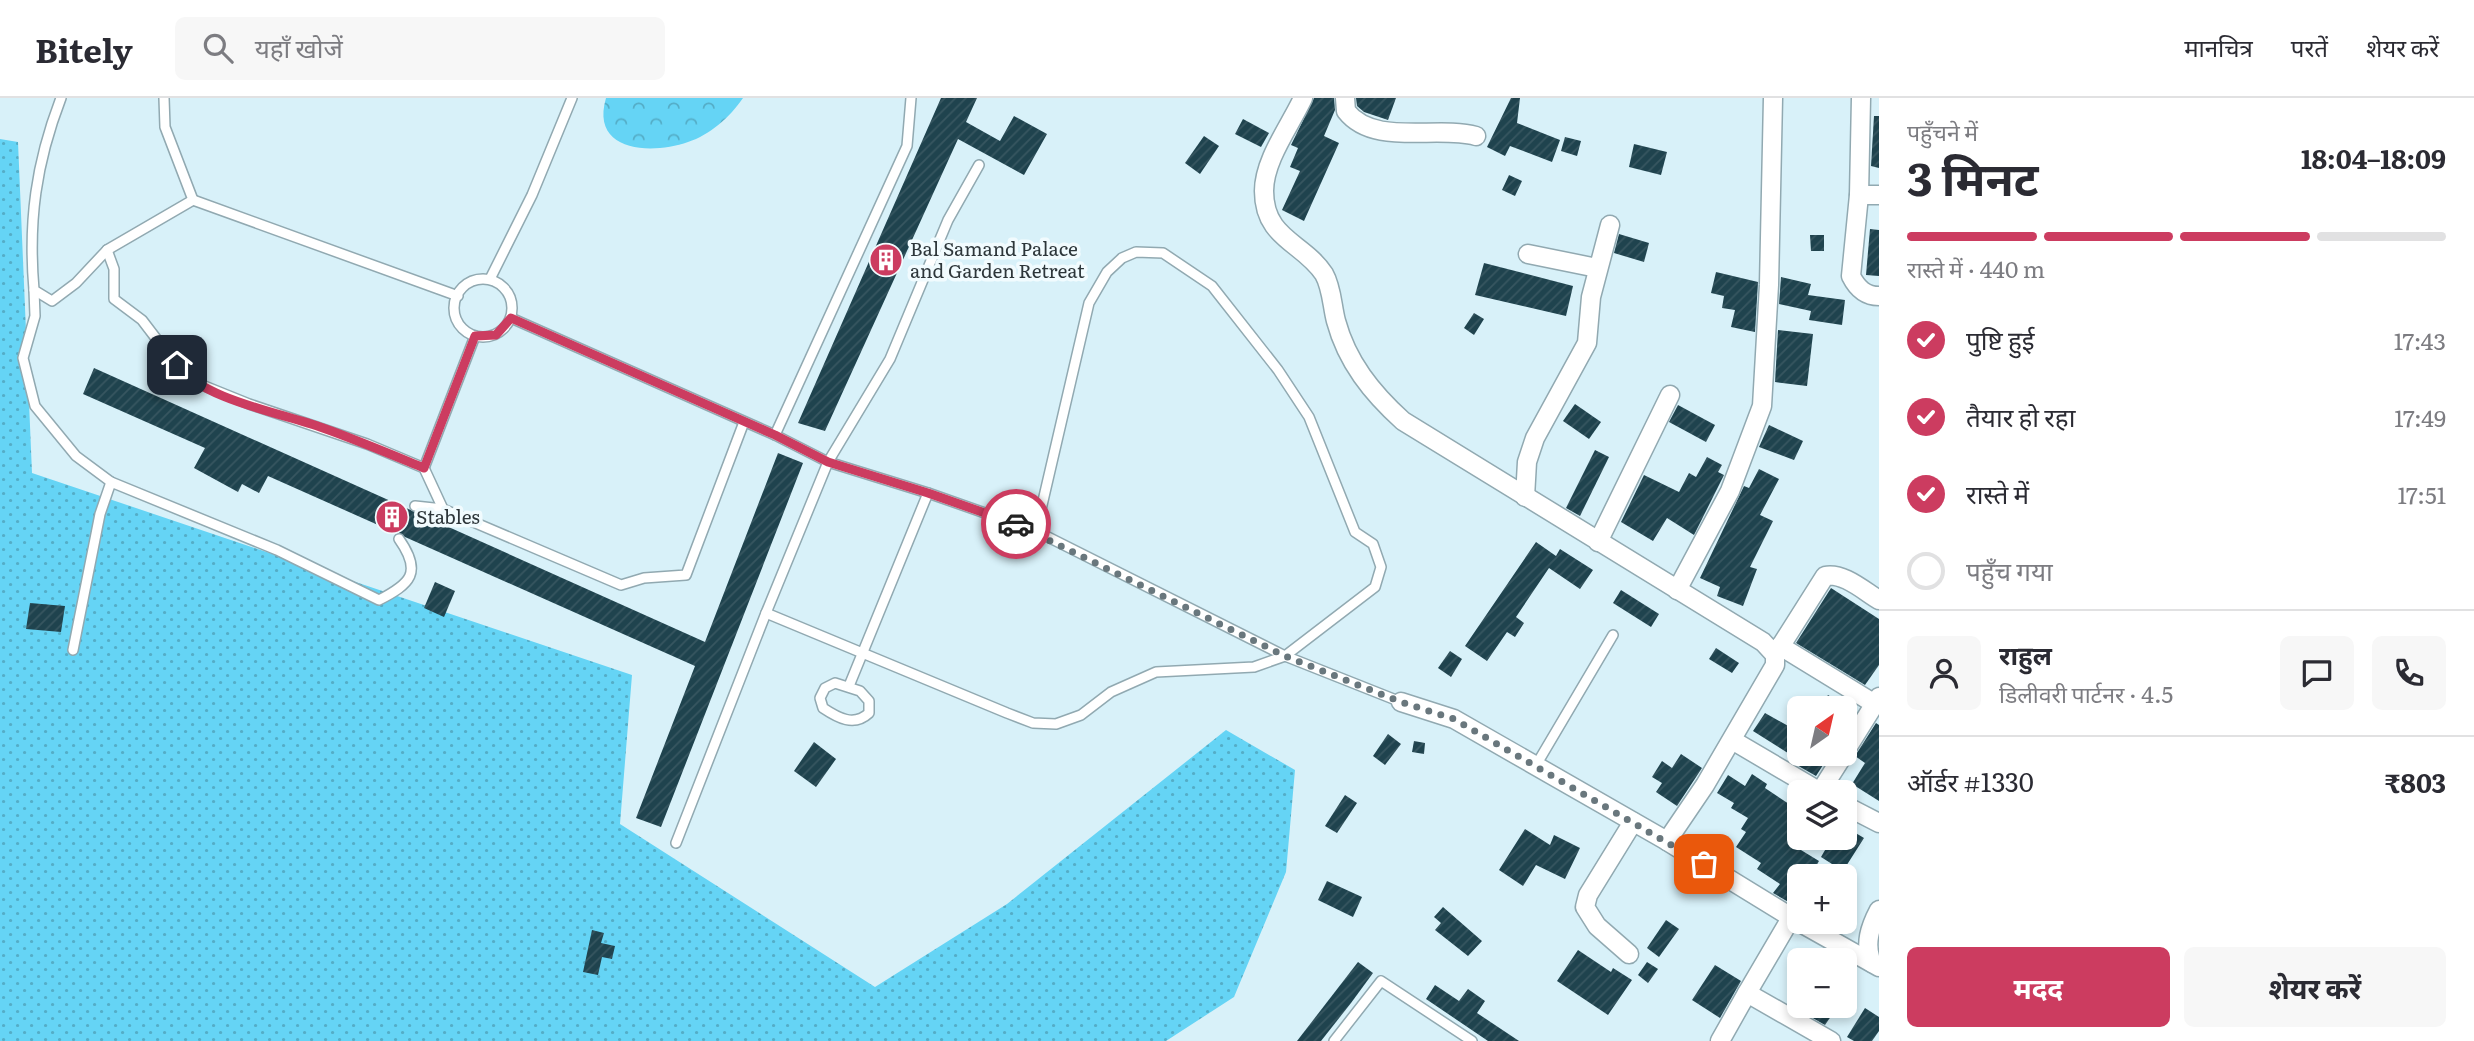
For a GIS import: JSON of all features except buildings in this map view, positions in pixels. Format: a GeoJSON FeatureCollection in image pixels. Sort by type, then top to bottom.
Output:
{"type":"FeatureCollection","features":[{"type":"Feature","properties":{"kind":"street"},"geometry":{"type":"LineString","coordinates":[[1303,98],[1269,167],[1264,192],[1272,226],[1324,274],[1345,348],[1361,376],[1381,401],[1404,421],[1777,651],[1877,701],[1857,733]]}},
{"type":"Feature","properties":{"kind":"street"},"geometry":{"type":"LineString","coordinates":[[1345,98],[1346,111],[1366,128],[1394,132],[1459,131],[1476,136]]}},
{"type":"Feature","properties":{"kind":"street"},"geometry":{"type":"LineString","coordinates":[[1677,590],[1730,491],[1762,405],[1773,98]]}},
{"type":"Feature","properties":{"kind":"street"},"geometry":{"type":"LineString","coordinates":[[1861,98],[1859,195],[1851,276],[1856,286],[1865,293],[1879,296]]}},
{"type":"Feature","properties":{"kind":"street"},"geometry":{"type":"LineString","coordinates":[[1859,195],[1879,195]]}},
{"type":"Feature","properties":{"kind":"street"},"geometry":{"type":"LineString","coordinates":[[1525,497],[1527,462],[1535,438],[1587,343],[1597,268],[1610,225]]}},
{"type":"Feature","properties":{"kind":"street"},"geometry":{"type":"LineString","coordinates":[[1528,254],[1597,268]]}},
{"type":"Feature","properties":{"kind":"street"},"geometry":{"type":"LineString","coordinates":[[1598,542],[1670,395]]}},
{"type":"Feature","properties":{"kind":"street"},"geometry":{"type":"LineString","coordinates":[[1667,841],[1732,740],[1775,665],[1777,651],[1825,576],[1832,574],[1843,578],[1879,600]]}},
{"type":"Feature","properties":{"kind":"street"},"geometry":{"type":"LineString","coordinates":[[1401,702],[1454,719],[1667,841],[1787,915]]}},
{"type":"Feature","properties":{"kind":"street"},"geometry":{"type":"LineString","coordinates":[[1732,740],[1800,780]]}},
{"type":"Feature","properties":{"kind":"street"},"geometry":{"type":"LineString","coordinates":[[1857,812],[1879,823]]}},
{"type":"Feature","properties":{"kind":"street"},"geometry":{"type":"LineString","coordinates":[[1629,954],[1597,926],[1586,907],[1588,895],[1633,822]]}},
{"type":"Feature","properties":{"kind":"street"},"geometry":{"type":"LineString","coordinates":[[1876,965],[1868,944],[1870,928],[1879,910]]}},
{"type":"Feature","properties":{"kind":"street"},"geometry":{"type":"LineString","coordinates":[[1720,1041],[1747,993],[1787,934]]}},
{"type":"Feature","properties":{"kind":"street"},"geometry":{"type":"LineString","coordinates":[[1820,934],[1876,965]]}},
{"type":"Feature","properties":{"kind":"street"},"geometry":{"type":"LineString","coordinates":[[1747,993],[1831,1041]]}},
{"type":"Feature","properties":{"kind":"lane"},"geometry":{"type":"LineString","coordinates":[[61,98],[32,206],[30,240],[35,316],[23,358],[35,406],[76,456],[111,482],[277,550],[379,600],[404,587],[411,578],[409,553],[399,539]]}},
{"type":"Feature","properties":{"kind":"lane"},"geometry":{"type":"LineString","coordinates":[[164,98],[165,127],[192,200],[458,296]]}},
{"type":"Feature","properties":{"kind":"lane"},"geometry":{"type":"LineString","coordinates":[[490,279],[532,195],[572,98]]}},
{"type":"Feature","properties":{"kind":"lane"},"geometry":{"type":"LineString","coordinates":[[775,435],[907,146],[911,98]]}},
{"type":"Feature","properties":{"kind":"lane"},"geometry":{"type":"LineString","coordinates":[[676,843],[828,462],[890,359],[948,220],[979,164]]}},
{"type":"Feature","properties":{"kind":"lane"},"geometry":{"type":"LineString","coordinates":[[34,289],[52,301],[76,283],[107,250],[192,200]]}},
{"type":"Feature","properties":{"kind":"lane"},"geometry":{"type":"LineString","coordinates":[[107,250],[114,269],[114,299],[142,320],[187,379],[249,404],[367,444],[424,468],[443,509]]}},
{"type":"Feature","properties":{"kind":"lane"},"geometry":{"type":"LineString","coordinates":[[766,613],[860,654],[1033,723],[1056,724],[1081,715],[1111,692],[1156,672],[1254,667],[1285,656],[1375,587],[1381,567],[1373,544],[1356,532],[1309,417],[1278,370],[1212,286],[1163,253],[1136,252],[1122,258],[1107,272],[1089,303],[1036,531]]}},
{"type":"Feature","properties":{"kind":"lane"},"geometry":{"type":"LineString","coordinates":[[490,279],[503,287],[509,296],[511,318],[496,335],[475,336],[461,328],[455,317],[453,305],[458,296],[460,288],[473,280],[490,279]]}},
{"type":"Feature","properties":{"kind":"lane"},"geometry":{"type":"LineString","coordinates":[[511,318],[775,435],[828,462],[1036,531],[1285,656],[1401,702]]}},
{"type":"Feature","properties":{"kind":"lane"},"geometry":{"type":"LineString","coordinates":[[424,468],[475,336]]}},
{"type":"Feature","properties":{"kind":"lane"},"geometry":{"type":"LineString","coordinates":[[415,506],[443,509],[621,585],[644,578],[686,575],[744,422]]}},
{"type":"Feature","properties":{"kind":"lane"},"geometry":{"type":"LineString","coordinates":[[73,650],[100,514],[111,482]]}},
{"type":"Feature","properties":{"kind":"lane"},"geometry":{"type":"LineString","coordinates":[[849,686],[928,493]]}},
{"type":"Feature","properties":{"kind":"lane"},"geometry":{"type":"LineString","coordinates":[[1535,767],[1613,635]]}},
{"type":"Feature","properties":{"kind":"lane"},"geometry":{"type":"LineString","coordinates":[[835,683],[849,686],[860,691],[869,702],[869,713],[862,720],[849,721],[823,708],[820,698],[825,688],[835,683]]}},
{"type":"Feature","properties":{"kind":"lane"},"geometry":{"type":"LineString","coordinates":[[1334,1041],[1381,981],[1472,1041]]}},
{"type":"Feature","properties":{"kind":"green space"},"geometry":{"type":"Polygon","coordinates":[[[606,98],[743,98],[726,118],[704,135],[673,146],[642,148],[615,139],[607,129],[603,116],[606,98]]]}},
{"type":"Feature","properties":{"kind":"green space"},"geometry":{"type":"Polygon","coordinates":[[[0,139],[18,142],[32,473],[632,675],[620,824],[875,987],[1007,904],[1226,730],[1295,770],[1286,872],[1234,997],[1166,1041],[0,1041],[0,139]]]}},
{"type":"Feature","properties":{"kind":"way so far"},"geometry":{"type":"LineString","coordinates":[[1016,524],[1036,531],[1285,656],[1401,702],[1454,719],[1704,864]]}},
{"type":"Feature","properties":{"kind":"place","name":"Bal Samand Palace and Garden Retreat"},"geometry":{"type":"Point","coordinates":[886,260]}},
{"type":"Feature","properties":{"kind":"place","name":"Stables"},"geometry":{"type":"Point","coordinates":[392,517]}},
{"type":"Feature","properties":{"kind":"route"},"geometry":{"type":"LineString","coordinates":[[177,365],[187,379],[249,404],[367,444],[424,468],[475,336],[496,335],[506,327],[511,318],[775,435],[828,462],[1016,524]]}}]}
